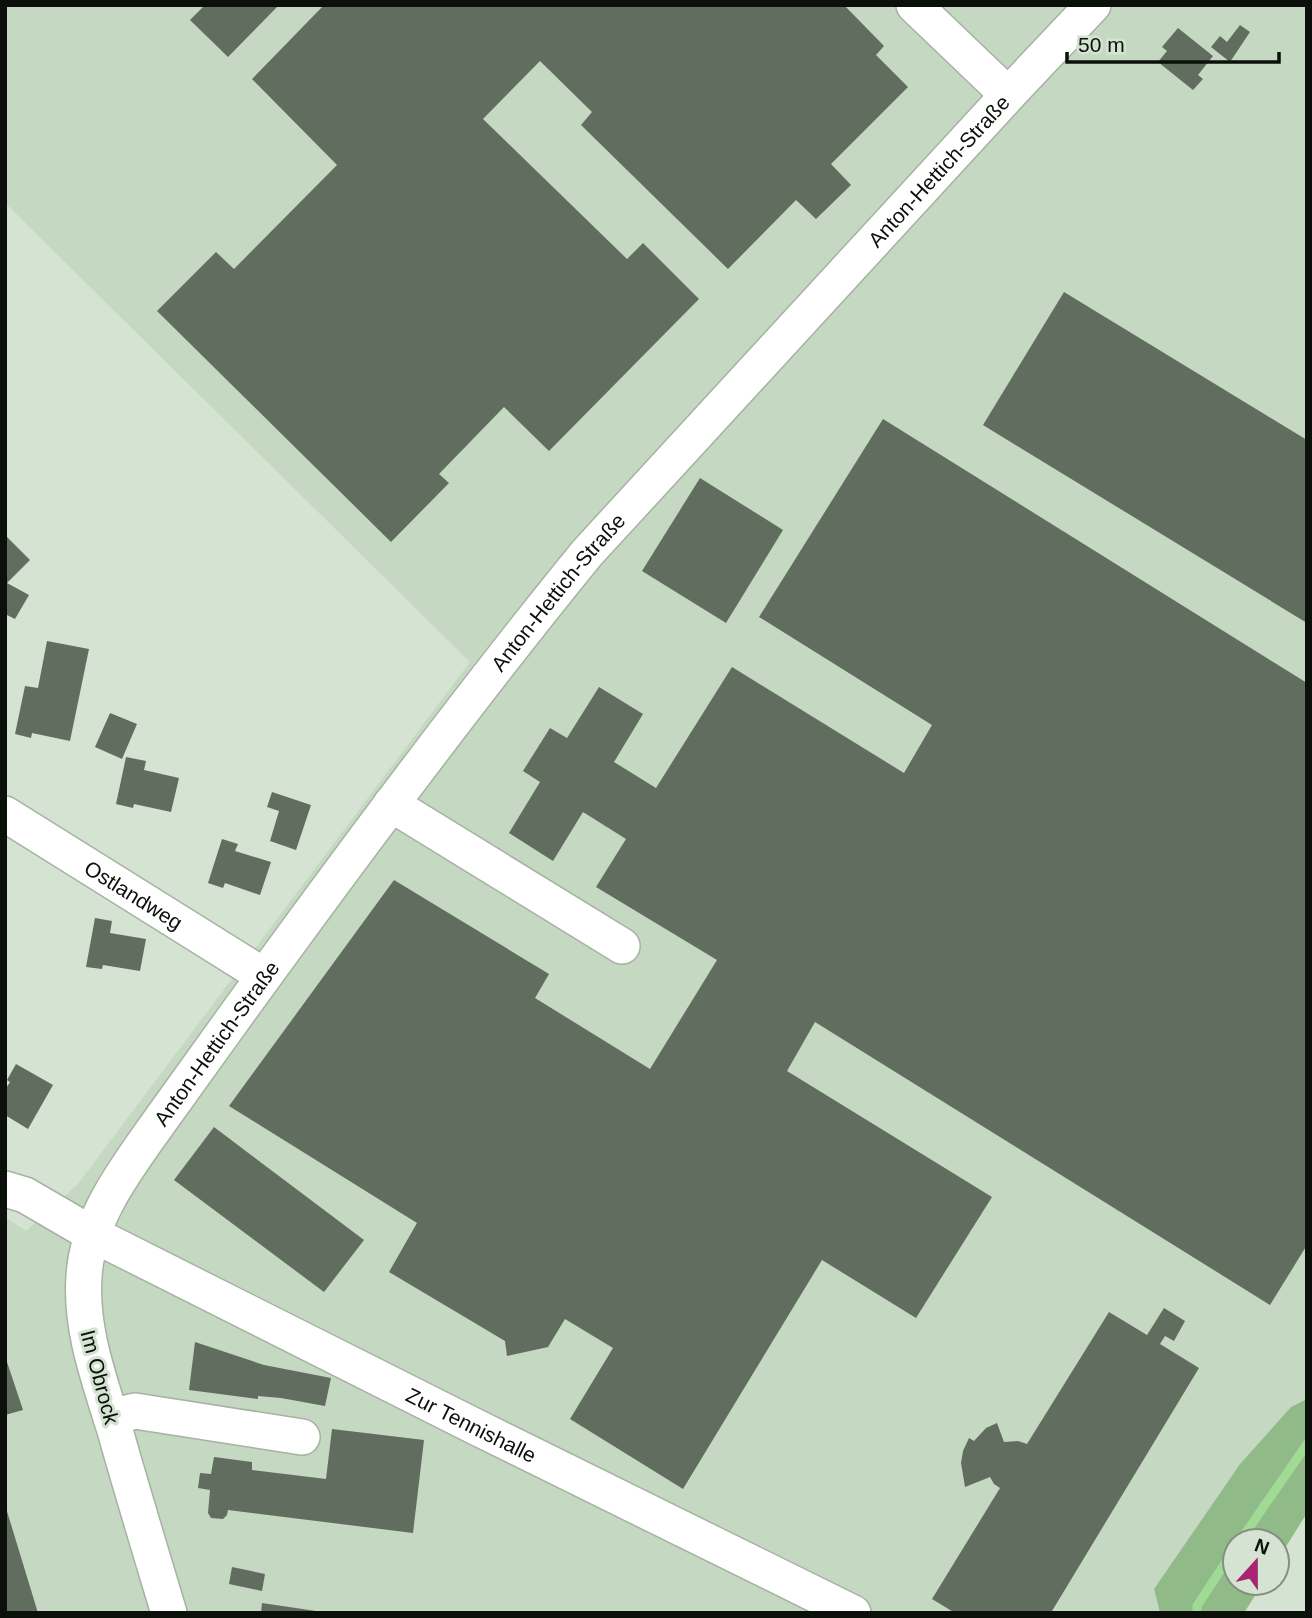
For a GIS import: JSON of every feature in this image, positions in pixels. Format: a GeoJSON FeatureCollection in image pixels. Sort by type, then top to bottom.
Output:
{"type":"FeatureCollection","features":[{"type":"Feature","properties":{"kind":"street"},"geometry":{"type":"LineString","coordinates":[[914,5],[1008,95]]}},
{"type":"Feature","properties":{"kind":"street","name":"Anton-Hettich-Straße"},"geometry":{"type":"LineString","coordinates":[[92,1234],[114,1188],[264,976],[391,804],[534,618],[587,553],[1093,5]]}},
{"type":"Feature","properties":{"kind":"street"},"geometry":{"type":"LineString","coordinates":[[391,804],[622,946]]}},
{"type":"Feature","properties":{"kind":"street","name":"Ostlandweg"},"geometry":{"type":"LineString","coordinates":[[5,814],[264,976]]}},
{"type":"Feature","properties":{"kind":"street"},"geometry":{"type":"LineString","coordinates":[[5,1189],[25,1195],[92,1234]]}},
{"type":"Feature","properties":{"kind":"street","name":"Im Obrock"},"geometry":{"type":"LineString","coordinates":[[92,1234],[83,1275],[84,1319],[169,1613]]}},
{"type":"Feature","properties":{"kind":"street","name":"Zur Tennishalle"},"geometry":{"type":"LineString","coordinates":[[92,1234],[853,1613]]}},
{"type":"Feature","properties":{"kind":"street"},"geometry":{"type":"LineString","coordinates":[[111,1417],[135,1410],[302,1437]]}},
{"type":"Feature","properties":{"kind":"shaded area"},"geometry":{"type":"Polygon","coordinates":[[[5,5],[1307,5],[1307,1399],[1291,1407],[1240,1464],[1154,1589],[1160,1613],[5,1613],[5,1217],[26,1231],[78,1184],[470,662],[5,203],[5,5]]]}},
{"type":"Feature","properties":{"kind":"green space"},"geometry":{"type":"Polygon","coordinates":[[[1307,1399],[1307,1513],[1291,1539],[1291,1527],[1221,1527],[1221,1597],[1254,1597],[1244,1613],[1160,1613],[1154,1589],[1240,1464],[1291,1407],[1307,1399]]]}},
{"type":"Feature","properties":{"kind":"building"},"geometry":{"type":"Polygon","coordinates":[[[205,5],[279,5],[228,57],[190,20],[205,5]]]}},
{"type":"Feature","properties":{"kind":"building"},"geometry":{"type":"Polygon","coordinates":[[[324,5],[844,5],[884,46],[876,55],[908,87],[831,164],[851,185],[816,219],[796,200],[728,269],[581,125],[592,112],[540,61],[483,119],[627,259],[643,243],[699,299],[549,451],[504,407],[439,474],[449,483],[391,542],[157,311],[216,252],[234,269],[337,165],[252,79],[324,5]]]}},
{"type":"Feature","properties":{"kind":"building"},"geometry":{"type":"Polygon","coordinates":[[[1240,25],[1250,32],[1230,62],[1211,47],[1220,36],[1227,42],[1240,25]]]}},
{"type":"Feature","properties":{"kind":"building"},"geometry":{"type":"Polygon","coordinates":[[[1178,28],[1213,56],[1198,75],[1203,79],[1193,90],[1158,62],[1167,51],[1162,47],[1178,28]]]}},
{"type":"Feature","properties":{"kind":"building"},"geometry":{"type":"Polygon","coordinates":[[[1064,292],[1307,440],[1307,623],[983,425],[1064,292]]]}},
{"type":"Feature","properties":{"kind":"building"},"geometry":{"type":"Polygon","coordinates":[[[883,419],[1307,683],[1307,1245],[1270,1305],[815,1022],[787,1071],[992,1197],[916,1318],[822,1260],[683,1489],[570,1419],[613,1348],[565,1319],[548,1347],[507,1356],[505,1341],[389,1272],[417,1223],[229,1106],[394,880],[549,974],[535,998],[650,1069],[717,960],[596,887],[626,839],[583,812],[553,861],[509,833],[540,782],[523,771],[550,728],[567,738],[599,687],[643,714],[614,762],[656,788],[732,667],[904,773],[932,725],[759,617],[883,419]]]}},
{"type":"Feature","properties":{"kind":"building"},"geometry":{"type":"Polygon","coordinates":[[[700,478],[783,530],[726,623],[642,571],[700,478]]]}},
{"type":"Feature","properties":{"kind":"building"},"geometry":{"type":"Polygon","coordinates":[[[5,535],[30,560],[7,583],[29,595],[15,619],[5,614],[5,535]]]}},
{"type":"Feature","properties":{"kind":"building"},"geometry":{"type":"Polygon","coordinates":[[[47,641],[89,649],[70,741],[32,733],[31,738],[15,734],[25,686],[38,688],[47,641]]]}},
{"type":"Feature","properties":{"kind":"building"},"geometry":{"type":"Polygon","coordinates":[[[110,713],[137,724],[122,759],[95,747],[110,713]]]}},
{"type":"Feature","properties":{"kind":"building"},"geometry":{"type":"Polygon","coordinates":[[[126,757],[146,761],[144,770],[179,778],[171,812],[134,804],[133,808],[116,804],[126,757]]]}},
{"type":"Feature","properties":{"kind":"building"},"geometry":{"type":"Polygon","coordinates":[[[272,792],[311,805],[296,850],[270,841],[279,811],[267,807],[272,792]]]}},
{"type":"Feature","properties":{"kind":"building"},"geometry":{"type":"Polygon","coordinates":[[[222,839],[238,844],[235,851],[271,862],[260,895],[225,883],[223,888],[208,883],[222,839]]]}},
{"type":"Feature","properties":{"kind":"building"},"geometry":{"type":"Polygon","coordinates":[[[95,918],[112,921],[110,933],[146,939],[140,971],[103,965],[102,969],[86,967],[95,918]]]}},
{"type":"Feature","properties":{"kind":"building"},"geometry":{"type":"Polygon","coordinates":[[[16,1064],[53,1085],[28,1129],[5,1115],[5,1090],[10,1082],[7,1080],[16,1064]]]}},
{"type":"Feature","properties":{"kind":"building"},"geometry":{"type":"Polygon","coordinates":[[[214,1127],[364,1240],[324,1292],[174,1180],[214,1127]]]}},
{"type":"Feature","properties":{"kind":"building"},"geometry":{"type":"Polygon","coordinates":[[[1164,1308],[1185,1321],[1174,1341],[1165,1336],[1160,1344],[1199,1368],[1052,1611],[1056,1613],[955,1613],[932,1599],[1000,1488],[990,1477],[965,1487],[961,1463],[969,1438],[974,1441],[986,1428],[997,1423],[1004,1442],[1018,1441],[1027,1444],[1109,1312],[1147,1335],[1164,1308]]]}},
{"type":"Feature","properties":{"kind":"building"},"geometry":{"type":"Polygon","coordinates":[[[195,1342],[264,1365],[331,1378],[325,1406],[281,1398],[258,1396],[258,1399],[189,1390],[195,1342]]]}},
{"type":"Feature","properties":{"kind":"building"},"geometry":{"type":"Polygon","coordinates":[[[5,1356],[23,1410],[5,1415],[5,1356]]]}},
{"type":"Feature","properties":{"kind":"building"},"geometry":{"type":"Polygon","coordinates":[[[332,1429],[424,1440],[413,1533],[228,1510],[223,1519],[211,1518],[208,1513],[210,1490],[198,1488],[200,1473],[211,1474],[214,1457],[252,1462],[252,1470],[326,1479],[332,1429]]]}},
{"type":"Feature","properties":{"kind":"building"},"geometry":{"type":"Polygon","coordinates":[[[6,1508],[38,1613],[5,1613],[6,1508]]]}},
{"type":"Feature","properties":{"kind":"building"},"geometry":{"type":"Polygon","coordinates":[[[232,1567],[265,1574],[262,1591],[229,1584],[232,1567]]]}},
{"type":"Feature","properties":{"kind":"building"},"geometry":{"type":"Polygon","coordinates":[[[262,1603],[316,1611],[316,1613],[261,1613],[262,1603]]]}},
{"type":"Feature","properties":{"kind":"waterway"},"geometry":{"type":"LineString","coordinates":[[1250,1527],[1307,1444]]}},
{"type":"Feature","properties":{"kind":"waterway"},"geometry":{"type":"LineString","coordinates":[[1197,1613],[1197,1606],[1221,1569]]}}]}
